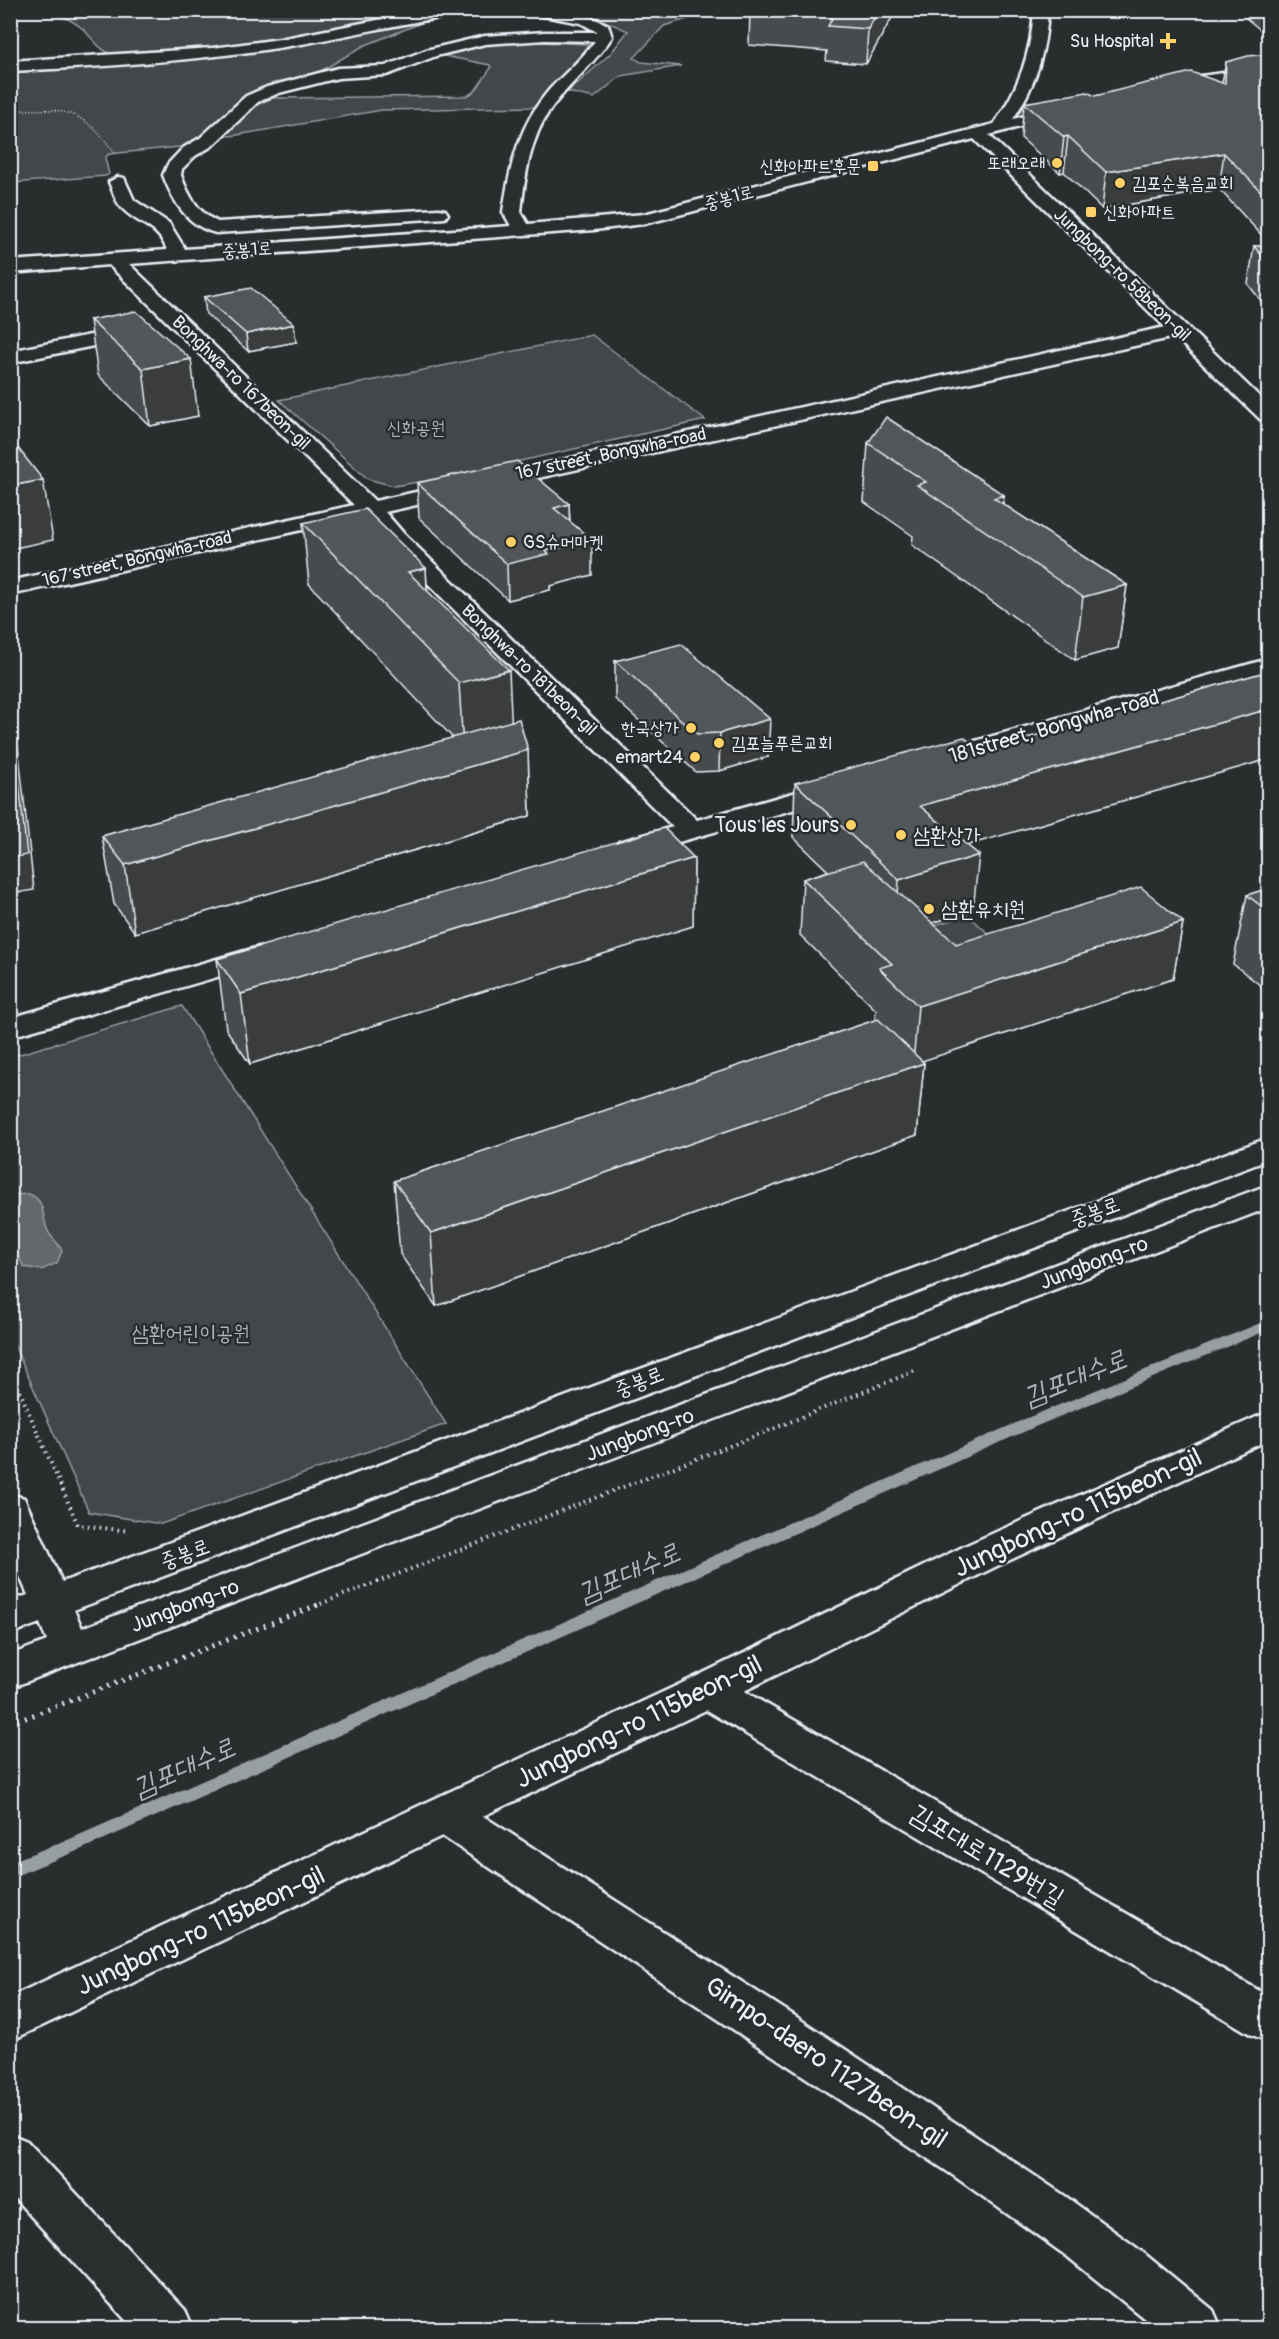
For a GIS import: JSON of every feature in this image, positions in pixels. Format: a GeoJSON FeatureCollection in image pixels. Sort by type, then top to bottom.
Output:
{"type":"FeatureCollection","features":[{"type":"Feature","properties":{"kind":"street"},"geometry":{"type":"LineString","coordinates":[[10,66],[98,61],[263,45],[470,10]]}},
{"type":"Feature","properties":{"kind":"street"},"geometry":{"type":"LineString","coordinates":[[523,230],[512,212],[525,139],[532,123],[556,91],[583,67],[605,37],[603,28],[585,18],[533,10]]}},
{"type":"Feature","properties":{"kind":"street"},"geometry":{"type":"LineString","coordinates":[[999,128],[1022,97],[1029,79],[1040,27],[1041,10]]}},
{"type":"Feature","properties":{"kind":"street"},"geometry":{"type":"LineString","coordinates":[[452,213],[216,228],[203,224],[195,218],[172,175],[174,168],[189,152],[206,142],[252,99],[273,90],[338,73],[387,70],[431,53],[478,41],[536,36],[605,37]]}},
{"type":"Feature","properties":{"kind":"street"},"geometry":{"type":"LineString","coordinates":[[1142,91],[1204,78],[1269,72]]}},
{"type":"Feature","properties":{"kind":"street","name":"중봉1로"},"geometry":{"type":"LineString","coordinates":[[10,267],[594,225],[653,217],[1082,106]]}},
{"type":"Feature","properties":{"kind":"street","name":"Jungbong-ro 58beon-gil"},"geometry":{"type":"LineString","coordinates":[[977,134],[1269,416]]}},
{"type":"Feature","properties":{"kind":"street"},"geometry":{"type":"LineString","coordinates":[[118,182],[127,203],[164,226],[171,235],[178,255]]}},
{"type":"Feature","properties":{"kind":"street"},"geometry":{"type":"LineString","coordinates":[[492,212],[512,212]]}},
{"type":"Feature","properties":{"kind":"street","name":"Bonghwa-ro 167beon-gil"},"geometry":{"type":"LineString","coordinates":[[113,259],[369,507]]}},
{"type":"Feature","properties":{"kind":"street"},"geometry":{"type":"LineString","coordinates":[[10,357],[179,324]]}},
{"type":"Feature","properties":{"kind":"street","name":"167 street, Bongwha-road"},"geometry":{"type":"LineString","coordinates":[[10,588],[1178,330]]}},
{"type":"Feature","properties":{"kind":"street","name":"Bonghwa-ro 181beon-gil"},"geometry":{"type":"LineString","coordinates":[[369,507],[404,546],[692,830]]}},
{"type":"Feature","properties":{"kind":"street","name":"181street, Bongwha-road"},"geometry":{"type":"LineString","coordinates":[[911,768],[1269,666]]}},
{"type":"Feature","properties":{"kind":"street"},"geometry":{"type":"LineString","coordinates":[[609,854],[865,781]]}},
{"type":"Feature","properties":{"kind":"street"},"geometry":{"type":"LineString","coordinates":[[10,1028],[287,948]]}},
{"type":"Feature","properties":{"kind":"street","name":"중봉로"},"geometry":{"type":"LineString","coordinates":[[10,1618],[1269,1148]]}},
{"type":"Feature","properties":{"kind":"street","name":"Jungbong-ro"},"geometry":{"type":"LineString","coordinates":[[10,1672],[1269,1196]]}},
{"type":"Feature","properties":{"kind":"street","name":"Jungbong-ro 115beon-gil"},"geometry":{"type":"LineString","coordinates":[[10,2019],[708,1690],[983,1555],[1269,1425]]}},
{"type":"Feature","properties":{"kind":"street"},"geometry":{"type":"LineString","coordinates":[[10,1508],[71,1649]]}},
{"type":"Feature","properties":{"kind":"street","name":"김포대로1129번길"},"geometry":{"type":"LineString","coordinates":[[708,1690],[1269,2020]]}},
{"type":"Feature","properties":{"kind":"street","name":"Gimpo-daero 1127beon-gil"},"geometry":{"type":"LineString","coordinates":[[445,1815],[739,2004],[1006,2183],[1090,2242],[1195,2328]]}},
{"type":"Feature","properties":{"kind":"street"},"geometry":{"type":"LineString","coordinates":[[10,2157],[167,2328]]}},
{"type":"Feature","properties":{"kind":"path"},"geometry":{"type":"LineString","coordinates":[[10,111],[69,110],[97,127],[122,165],[117,173],[118,182]]}},
{"type":"Feature","properties":{"kind":"path"},"geometry":{"type":"LineString","coordinates":[[10,1724],[763,1433],[922,1368]]}},
{"type":"Feature","properties":{"kind":"green space"},"geometry":{"type":"Polygon","coordinates":[[[298,10],[319,14],[345,10],[431,11],[265,41],[116,56],[102,48],[83,29],[67,18],[49,13],[11,12],[298,10]]]}},
{"type":"Feature","properties":{"kind":"green space"},"geometry":{"type":"Polygon","coordinates":[[[714,10],[664,26],[634,58],[641,62],[681,66],[621,76],[594,98],[568,92],[611,53],[628,31],[598,18],[561,11],[714,10]]]}},
{"type":"Feature","properties":{"kind":"green space"},"geometry":{"type":"Polygon","coordinates":[[[429,20],[363,46],[321,71],[253,94],[232,108],[211,130],[189,146],[109,154],[105,158],[109,174],[106,176],[11,183],[10,69],[57,67],[429,20]]]}},
{"type":"Feature","properties":{"kind":"green space"},"geometry":{"type":"Polygon","coordinates":[[[517,41],[588,44],[576,64],[534,107],[382,110],[231,136],[223,135],[252,106],[272,98],[467,96],[475,91],[491,68],[490,65],[439,55],[469,46],[517,41]]]}},
{"type":"Feature","properties":{"kind":"green space","name":"신화공원"},"geometry":{"type":"Polygon","coordinates":[[[592,335],[705,420],[443,478],[394,486],[368,479],[279,400],[592,335]]]}},
{"type":"Feature","properties":{"kind":"green space"},"geometry":{"type":"Polygon","coordinates":[[[968,915],[993,938],[923,960],[898,936],[968,915]]]}},
{"type":"Feature","properties":{"kind":"green space","name":"삼환어린이공원"},"geometry":{"type":"Polygon","coordinates":[[[182,1006],[446,1424],[161,1524],[89,1512],[11,1338],[10,1057],[182,1006]]]}},
{"type":"Feature","properties":{"kind":"shaded area"},"geometry":{"type":"Polygon","coordinates":[[[29,1194],[39,1201],[48,1231],[62,1251],[57,1263],[41,1270],[24,1267],[11,1242],[11,1195],[29,1194]]]}},
{"type":"Feature","properties":{"kind":"building"},"geometry":{"type":"Polygon","coordinates":[[[879,10],[868,29],[828,26],[833,17],[749,11],[879,10]]]}},
{"type":"Feature","properties":{"kind":"building"},"geometry":{"type":"Polygon","coordinates":[[[1269,54],[1269,200],[1224,153],[1106,172],[1068,136],[1064,137],[1024,103],[1087,92],[1095,96],[1191,72],[1225,84],[1226,62],[1248,56],[1269,54]]]}},
{"type":"Feature","properties":{"kind":"building"},"geometry":{"type":"Polygon","coordinates":[[[1254,246],[1269,246],[1269,264],[1254,246]]]}},
{"type":"Feature","properties":{"kind":"building"},"geometry":{"type":"Polygon","coordinates":[[[251,288],[294,324],[246,334],[204,297],[251,288]]]}},
{"type":"Feature","properties":{"kind":"building"},"geometry":{"type":"Polygon","coordinates":[[[136,311],[191,359],[143,369],[90,320],[136,311]]]}},
{"type":"Feature","properties":{"kind":"building"},"geometry":{"type":"Polygon","coordinates":[[[886,417],[1004,495],[994,498],[1127,585],[1083,597],[917,485],[926,482],[868,443],[886,417]]]}},
{"type":"Feature","properties":{"kind":"building"},"geometry":{"type":"Polygon","coordinates":[[[10,438],[43,480],[10,486],[10,438]]]}},
{"type":"Feature","properties":{"kind":"building"},"geometry":{"type":"Polygon","coordinates":[[[517,461],[569,504],[554,508],[592,540],[545,551],[549,554],[507,564],[417,483],[517,461]]]}},
{"type":"Feature","properties":{"kind":"building"},"geometry":{"type":"Polygon","coordinates":[[[365,509],[426,568],[408,572],[509,670],[459,683],[303,523],[365,509]]]}},
{"type":"Feature","properties":{"kind":"building"},"geometry":{"type":"Polygon","coordinates":[[[681,644],[770,719],[720,733],[697,734],[615,661],[681,644]]]}},
{"type":"Feature","properties":{"kind":"building"},"geometry":{"type":"Polygon","coordinates":[[[1269,671],[1269,709],[920,806],[979,855],[899,880],[795,783],[964,737],[980,751],[1269,671]]]}},
{"type":"Feature","properties":{"kind":"building"},"geometry":{"type":"Polygon","coordinates":[[[10,700],[27,855],[10,858],[10,700]]]}},
{"type":"Feature","properties":{"kind":"building"},"geometry":{"type":"Polygon","coordinates":[[[519,719],[528,750],[125,865],[102,836],[519,719]]]}},
{"type":"Feature","properties":{"kind":"building"},"geometry":{"type":"Polygon","coordinates":[[[664,828],[694,858],[241,994],[217,959],[664,828]]]}},
{"type":"Feature","properties":{"kind":"building"},"geometry":{"type":"Polygon","coordinates":[[[863,861],[956,944],[1141,887],[1183,922],[918,1006],[879,968],[892,964],[803,879],[863,861]]]}},
{"type":"Feature","properties":{"kind":"building"},"geometry":{"type":"Polygon","coordinates":[[[1269,888],[1269,912],[1247,895],[1269,888]]]}},
{"type":"Feature","properties":{"kind":"building"},"geometry":{"type":"Polygon","coordinates":[[[878,1019],[924,1063],[431,1233],[394,1181],[878,1019]]]}},
{"type":"Feature","properties":{"kind":"waterway","name":"김포대수로"},"geometry":{"type":"LineString","coordinates":[[10,1870],[76,1844],[1032,1422],[1268,1325]]}},
{"type":"Feature","properties":{"kind":"place","name":"Su Hospital"},"geometry":{"type":"Point","coordinates":[1168,41]}},
{"type":"Feature","properties":{"kind":"place","name":"또래오래"},"geometry":{"type":"Point","coordinates":[1057,163]}},
{"type":"Feature","properties":{"kind":"place","name":"신화아파트후문"},"geometry":{"type":"Point","coordinates":[873,166]}},
{"type":"Feature","properties":{"kind":"place","name":"김포순복음교회"},"geometry":{"type":"Point","coordinates":[1120,183]}},
{"type":"Feature","properties":{"kind":"place","name":"신화아파트"},"geometry":{"type":"Point","coordinates":[1091,212]}},
{"type":"Feature","properties":{"kind":"place","name":"GS슈머마켓"},"geometry":{"type":"Point","coordinates":[511,542]}},
{"type":"Feature","properties":{"kind":"place","name":"한국상가"},"geometry":{"type":"Point","coordinates":[691,728]}},
{"type":"Feature","properties":{"kind":"place","name":"김포늘푸른교회"},"geometry":{"type":"Point","coordinates":[719,743]}},
{"type":"Feature","properties":{"kind":"place","name":"emart24"},"geometry":{"type":"Point","coordinates":[695,757]}},
{"type":"Feature","properties":{"kind":"place","name":"Tous les Jours"},"geometry":{"type":"Point","coordinates":[851,825]}},
{"type":"Feature","properties":{"kind":"place","name":"삼환상가"},"geometry":{"type":"Point","coordinates":[901,835]}},
{"type":"Feature","properties":{"kind":"place","name":"삼환유치원"},"geometry":{"type":"Point","coordinates":[929,909]}}]}
